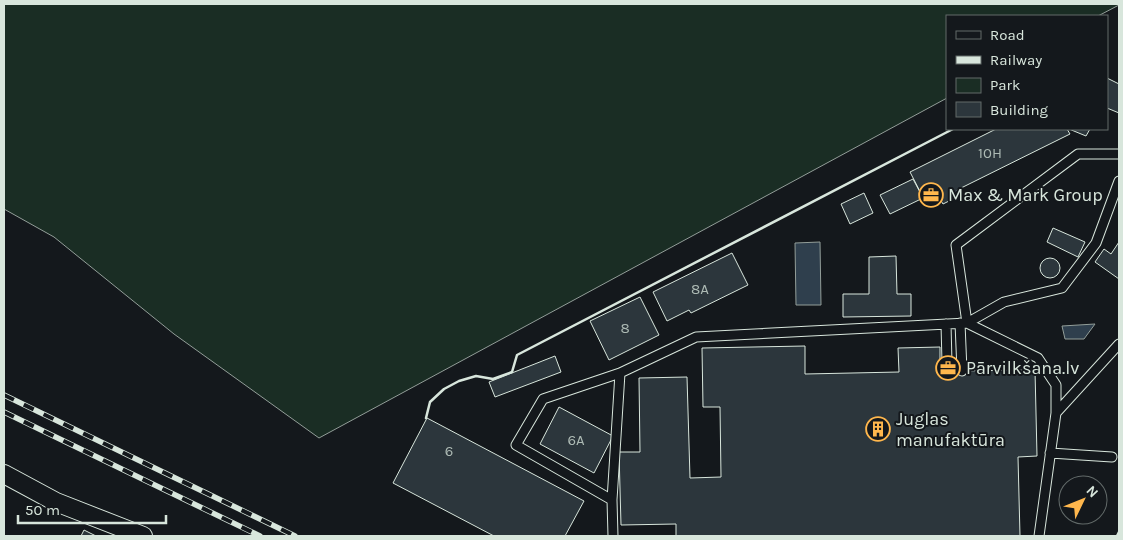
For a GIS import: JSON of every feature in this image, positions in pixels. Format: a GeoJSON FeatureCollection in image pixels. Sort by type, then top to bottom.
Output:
{"type":"FeatureCollection","features":[{"type":"Feature","properties":{"kind":"street"},"geometry":{"type":"LineString","coordinates":[[4,474],[56,502],[143,536]]}},
{"type":"Feature","properties":{"kind":"lane"},"geometry":{"type":"LineString","coordinates":[[962,371],[964,323],[956,245],[1078,154],[1119,154]]}},
{"type":"Feature","properties":{"kind":"lane"},"geometry":{"type":"LineString","coordinates":[[612,500],[516,445],[543,400],[620,373],[696,337],[964,323],[1004,302],[1062,288],[1096,243],[1119,181]]}},
{"type":"Feature","properties":{"kind":"lane"},"geometry":{"type":"LineString","coordinates":[[964,323],[1038,358],[1056,386],[1056,412],[1039,536]]}},
{"type":"Feature","properties":{"kind":"lane"},"geometry":{"type":"LineString","coordinates":[[946,324],[947,363]]}},
{"type":"Feature","properties":{"kind":"lane"},"geometry":{"type":"LineString","coordinates":[[1056,412],[1119,344]]}},
{"type":"Feature","properties":{"kind":"lane"},"geometry":{"type":"LineString","coordinates":[[613,536],[612,500],[620,373]]}},
{"type":"Feature","properties":{"kind":"lane"},"geometry":{"type":"LineString","coordinates":[[1050,453],[1112,457]]}},
{"type":"Feature","properties":{"kind":"green space"},"geometry":{"type":"Polygon","coordinates":[[[4,4],[1119,4],[1100,15],[946,15],[946,99],[319,438],[174,334],[54,237],[4,209],[4,4]]]}},
{"type":"Feature","properties":{"kind":"water"},"geometry":{"type":"Polygon","coordinates":[[[820,242],[821,305],[796,305],[795,243],[820,242]]]}},
{"type":"Feature","properties":{"kind":"water"},"geometry":{"type":"Polygon","coordinates":[[[1095,324],[1084,339],[1065,339],[1062,326],[1095,324]]]}},
{"type":"Feature","properties":{"kind":"building"},"geometry":{"type":"Polygon","coordinates":[[[1108,78],[1119,84],[1119,113],[1108,108],[1108,78]]]}},
{"type":"Feature","properties":{"kind":"building"},"geometry":{"type":"Polygon","coordinates":[[[994,130],[1068,130],[1070,134],[957,190],[959,196],[943,204],[940,199],[927,205],[910,172],[994,130]]]}},
{"type":"Feature","properties":{"kind":"building"},"geometry":{"type":"Polygon","coordinates":[[[1071,130],[1089,130],[1086,136],[1071,130]]]}},
{"type":"Feature","properties":{"kind":"building"},"geometry":{"type":"Polygon","coordinates":[[[913,179],[923,198],[890,214],[880,195],[913,179]]]}},
{"type":"Feature","properties":{"kind":"building"},"geometry":{"type":"Polygon","coordinates":[[[864,193],[873,213],[850,224],[841,204],[864,193]]]}},
{"type":"Feature","properties":{"kind":"building"},"geometry":{"type":"Polygon","coordinates":[[[1053,228],[1085,242],[1078,257],[1047,242],[1053,228]]]}},
{"type":"Feature","properties":{"kind":"building"},"geometry":{"type":"Polygon","coordinates":[[[1119,242],[1119,279],[1095,262],[1104,249],[1111,254],[1119,242]]]}},
{"type":"Feature","properties":{"kind":"building"},"geometry":{"type":"Polygon","coordinates":[[[732,253],[748,285],[691,313],[689,310],[667,321],[653,292],[732,253]]]}},
{"type":"Feature","properties":{"kind":"building"},"geometry":{"type":"Polygon","coordinates":[[[896,256],[897,294],[911,294],[911,316],[843,317],[843,294],[869,294],[869,257],[896,256]]]}},
{"type":"Feature","properties":{"kind":"building"},"geometry":{"type":"Polygon","coordinates":[[[1050,258],[1057,261],[1060,268],[1057,275],[1050,278],[1043,275],[1040,268],[1043,261],[1050,258]]]}},
{"type":"Feature","properties":{"kind":"building"},"geometry":{"type":"Polygon","coordinates":[[[640,297],[659,335],[609,360],[590,321],[640,297]]]}},
{"type":"Feature","properties":{"kind":"building","name":"Juglas manufaktūra"},"geometry":{"type":"Polygon","coordinates":[[[805,346],[805,374],[899,372],[898,348],[940,347],[940,363],[954,362],[954,371],[1035,370],[1037,456],[1018,457],[1020,536],[676,536],[676,524],[621,525],[619,452],[640,452],[639,378],[687,377],[690,478],[721,477],[720,407],[703,407],[702,348],[805,346]]]}},
{"type":"Feature","properties":{"kind":"building"},"geometry":{"type":"Polygon","coordinates":[[[555,356],[561,372],[495,397],[489,382],[555,356]]]}},
{"type":"Feature","properties":{"kind":"building"},"geometry":{"type":"Polygon","coordinates":[[[559,407],[613,436],[594,473],[540,444],[559,407]]]}},
{"type":"Feature","properties":{"kind":"building"},"geometry":{"type":"Polygon","coordinates":[[[427,418],[584,501],[565,536],[494,536],[393,483],[427,418]]]}},
{"type":"Feature","properties":{"kind":"building"},"geometry":{"type":"Polygon","coordinates":[[[84,530],[96,536],[81,536],[84,530]]]}},
{"type":"Feature","properties":{"kind":"railway"},"geometry":{"type":"LineString","coordinates":[[4,395],[295,536]]}},
{"type":"Feature","properties":{"kind":"railway"},"geometry":{"type":"LineString","coordinates":[[4,412],[260,536]]}},
{"type":"Feature","properties":{"kind":"wall"},"geometry":{"type":"LineString","coordinates":[[426,418],[430,402],[444,389],[459,381],[476,376],[493,379],[512,372],[517,355],[951,130]]}},
{"type":"Feature","properties":{"kind":"wall"},"geometry":{"type":"LineString","coordinates":[[1117,536],[1119,532]]}},
{"type":"Feature","properties":{"kind":"place","name":"Max & Mark Group"},"geometry":{"type":"Point","coordinates":[931,195]}},
{"type":"Feature","properties":{"kind":"place","name":"Pārvilkšana.lv"},"geometry":{"type":"Point","coordinates":[948,368]}},
{"type":"Feature","properties":{"kind":"place","name":"Juglas manufaktūra"},"geometry":{"type":"Point","coordinates":[878,429]}}]}
